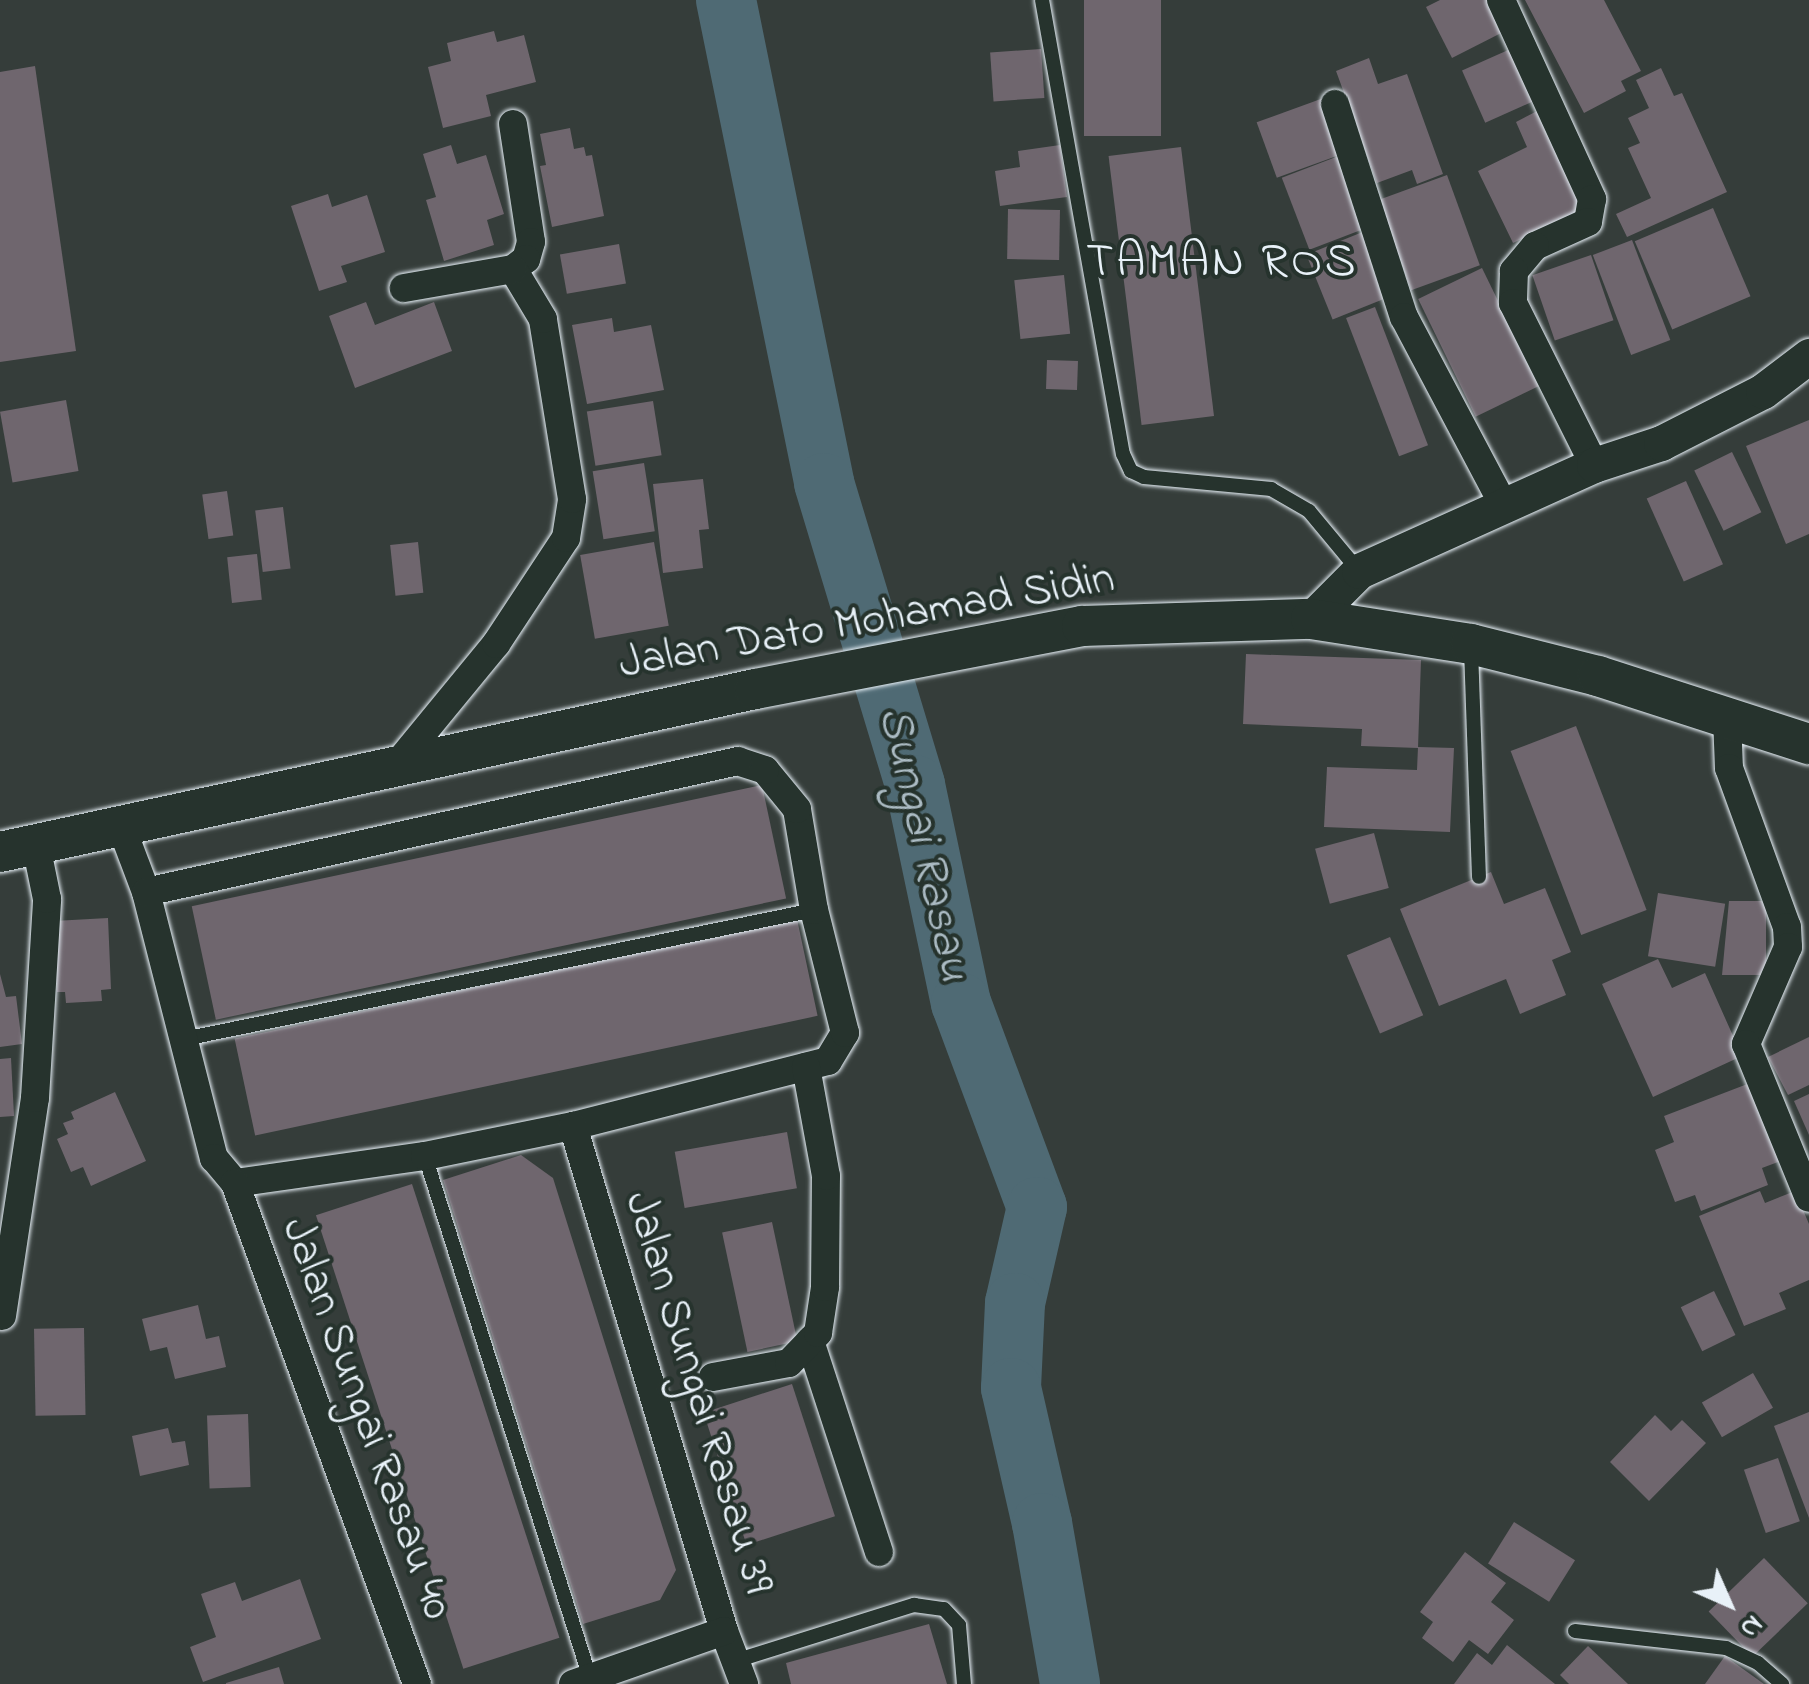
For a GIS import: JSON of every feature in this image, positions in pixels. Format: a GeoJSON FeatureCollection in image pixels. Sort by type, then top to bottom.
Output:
{"type":"FeatureCollection","features":[{"type":"Feature","properties":{"kind":"main road","name":"Jalan Dato Mohamad Sidin"},"geometry":{"type":"LineString","coordinates":[[18,849],[120,823],[394,769],[755,689],[1082,626],[1311,619],[1471,644],[1598,676],[1809,744]]}},
{"type":"Feature","properties":{"kind":"street"},"geometry":{"type":"LineString","coordinates":[[1501,0],[1592,199],[1588,222],[1535,246],[1514,271],[1513,303],[1594,466]]}},
{"type":"Feature","properties":{"kind":"street"},"geometry":{"type":"LineString","coordinates":[[1335,104],[1404,317],[1505,508]]}},
{"type":"Feature","properties":{"kind":"street"},"geometry":{"type":"LineString","coordinates":[[404,288],[513,268],[526,258],[530,242],[512,124]]}},
{"type":"Feature","properties":{"kind":"street"},"geometry":{"type":"LineString","coordinates":[[394,769],[496,644],[566,538],[572,499],[543,318],[513,268]]}},
{"type":"Feature","properties":{"kind":"street"},"geometry":{"type":"LineString","coordinates":[[1311,619],[1359,571],[1594,466],[1678,434],[1763,392],[1809,356]]}},
{"type":"Feature","properties":{"kind":"street"},"geometry":{"type":"LineString","coordinates":[[1726,717],[1729,768],[1787,928],[1788,948],[1746,1044],[1809,1198]]}},
{"type":"Feature","properties":{"kind":"street"},"geometry":{"type":"LineString","coordinates":[[146,892],[738,761],[765,770],[797,809],[814,910],[844,1034],[828,1061],[573,1126],[425,1156],[235,1183]]}},
{"type":"Feature","properties":{"kind":"street","name":"Jalan Sungai Rasau 40"},"geometry":{"type":"LineString","coordinates":[[120,823],[146,892],[214,1158],[235,1183],[417,1684]]}},
{"type":"Feature","properties":{"kind":"street"},"geometry":{"type":"LineString","coordinates":[[2,1316],[35,1098],[47,899],[18,849]]}},
{"type":"Feature","properties":{"kind":"street"},"geometry":{"type":"LineString","coordinates":[[714,1377],[789,1363],[818,1333],[825,1287],[826,1176],[806,1066]]}},
{"type":"Feature","properties":{"kind":"street","name":"Jalan Sungai Rasau 39"},"geometry":{"type":"LineString","coordinates":[[573,1126],[724,1631],[740,1672]]}},
{"type":"Feature","properties":{"kind":"street"},"geometry":{"type":"LineString","coordinates":[[810,1341],[879,1552]]}},
{"type":"Feature","properties":{"kind":"street"},"geometry":{"type":"LineString","coordinates":[[582,1681],[724,1631]]}},
{"type":"Feature","properties":{"kind":"lane"},"geometry":{"type":"LineString","coordinates":[[1042,0],[1123,454],[1131,471],[1144,477],[1271,490],[1309,511],[1359,571]]}},
{"type":"Feature","properties":{"kind":"lane"},"geometry":{"type":"LineString","coordinates":[[1471,644],[1478,876]]}},
{"type":"Feature","properties":{"kind":"lane"},"geometry":{"type":"LineString","coordinates":[[184,1039],[814,910]]}},
{"type":"Feature","properties":{"kind":"lane"},"geometry":{"type":"LineString","coordinates":[[425,1156],[582,1681]]}},
{"type":"Feature","properties":{"kind":"lane"},"geometry":{"type":"LineString","coordinates":[[740,1672],[914,1605],[944,1609],[959,1626],[964,1684]]}},
{"type":"Feature","properties":{"kind":"lane"},"geometry":{"type":"LineString","coordinates":[[1575,1631],[1726,1648],[1758,1663],[1782,1684]]}},
{"type":"Feature","properties":{"kind":"building"},"geometry":{"type":"Polygon","coordinates":[[[1084,0],[1161,0],[1161,136],[1084,136],[1084,0]]]}},
{"type":"Feature","properties":{"kind":"building"},"geometry":{"type":"Polygon","coordinates":[[[1440,0],[1494,0],[1509,29],[1452,58],[1426,7],[1440,0]]]}},
{"type":"Feature","properties":{"kind":"building"},"geometry":{"type":"Polygon","coordinates":[[[1525,0],[1604,0],[1641,71],[1621,81],[1626,91],[1584,113],[1525,0]]]}},
{"type":"Feature","properties":{"kind":"building"},"geometry":{"type":"Polygon","coordinates":[[[494,31],[497,42],[524,35],[536,82],[486,95],[491,116],[443,128],[428,67],[451,61],[447,43],[494,31]]]}},
{"type":"Feature","properties":{"kind":"building"},"geometry":{"type":"Polygon","coordinates":[[[1515,47],[1538,99],[1485,123],[1462,71],[1515,47]]]}},
{"type":"Feature","properties":{"kind":"building"},"geometry":{"type":"Polygon","coordinates":[[[1041,49],[1044,98],[994,101],[990,53],[1041,49]]]}},
{"type":"Feature","properties":{"kind":"building"},"geometry":{"type":"Polygon","coordinates":[[[1369,58],[1378,84],[1407,74],[1443,174],[1417,184],[1412,170],[1377,183],[1336,71],[1369,58]]]}},
{"type":"Feature","properties":{"kind":"building"},"geometry":{"type":"Polygon","coordinates":[[[35,66],[76,351],[0,362],[0,72],[35,66]]]}},
{"type":"Feature","properties":{"kind":"building"},"geometry":{"type":"Polygon","coordinates":[[[1661,68],[1674,96],[1682,93],[1727,192],[1627,237],[1616,214],[1651,198],[1628,148],[1640,143],[1628,118],[1649,108],[1636,80],[1661,68]]]}},
{"type":"Feature","properties":{"kind":"building"},"geometry":{"type":"Polygon","coordinates":[[[1329,96],[1349,151],[1277,178],[1257,122],[1329,96]]]}},
{"type":"Feature","properties":{"kind":"building"},"geometry":{"type":"Polygon","coordinates":[[[1539,110],[1586,208],[1513,243],[1478,171],[1527,147],[1516,122],[1539,110]]]}},
{"type":"Feature","properties":{"kind":"building"},"geometry":{"type":"Polygon","coordinates":[[[570,128],[574,149],[584,147],[586,156],[592,155],[604,216],[552,227],[540,166],[546,165],[540,134],[570,128]]]}},
{"type":"Feature","properties":{"kind":"building"},"geometry":{"type":"Polygon","coordinates":[[[451,145],[457,164],[486,155],[504,214],[487,220],[494,245],[444,261],[426,200],[436,197],[423,154],[451,145]]]}},
{"type":"Feature","properties":{"kind":"building"},"geometry":{"type":"Polygon","coordinates":[[[1060,145],[1067,197],[1000,206],[995,171],[1020,167],[1018,151],[1060,145]]]}},
{"type":"Feature","properties":{"kind":"building"},"geometry":{"type":"Polygon","coordinates":[[[1181,147],[1214,416],[1142,425],[1109,156],[1181,147]]]}},
{"type":"Feature","properties":{"kind":"building"},"geometry":{"type":"Polygon","coordinates":[[[1349,152],[1377,224],[1309,250],[1282,178],[1349,152]]]}},
{"type":"Feature","properties":{"kind":"building"},"geometry":{"type":"Polygon","coordinates":[[[1447,175],[1480,265],[1411,290],[1378,200],[1447,175]]]}},
{"type":"Feature","properties":{"kind":"building"},"geometry":{"type":"Polygon","coordinates":[[[328,194],[332,207],[367,195],[385,252],[341,266],[347,282],[319,291],[291,206],[328,194]]]}},
{"type":"Feature","properties":{"kind":"building"},"geometry":{"type":"Polygon","coordinates":[[[1713,208],[1751,296],[1672,330],[1635,241],[1713,208]]]}},
{"type":"Feature","properties":{"kind":"building"},"geometry":{"type":"Polygon","coordinates":[[[1008,209],[1060,210],[1059,260],[1007,259],[1008,209]]]}},
{"type":"Feature","properties":{"kind":"building"},"geometry":{"type":"Polygon","coordinates":[[[1375,227],[1401,292],[1333,320],[1306,255],[1375,227]]]}},
{"type":"Feature","properties":{"kind":"building"},"geometry":{"type":"Polygon","coordinates":[[[1632,240],[1670,340],[1631,355],[1593,255],[1632,240]]]}},
{"type":"Feature","properties":{"kind":"building"},"geometry":{"type":"Polygon","coordinates":[[[619,244],[626,283],[567,294],[560,254],[619,244]]]}},
{"type":"Feature","properties":{"kind":"building"},"geometry":{"type":"Polygon","coordinates":[[[1591,255],[1613,320],[1555,340],[1532,275],[1591,255]]]}},
{"type":"Feature","properties":{"kind":"building"},"geometry":{"type":"Polygon","coordinates":[[[1482,268],[1539,386],[1476,417],[1418,299],[1482,268]]]}},
{"type":"Feature","properties":{"kind":"building"},"geometry":{"type":"Polygon","coordinates":[[[1064,275],[1070,334],[1020,339],[1014,280],[1064,275]]]}},
{"type":"Feature","properties":{"kind":"building"},"geometry":{"type":"Polygon","coordinates":[[[366,302],[375,325],[434,302],[452,351],[355,388],[329,316],[366,302]]]}},
{"type":"Feature","properties":{"kind":"building"},"geometry":{"type":"Polygon","coordinates":[[[1375,307],[1428,445],[1399,456],[1346,318],[1375,307]]]}},
{"type":"Feature","properties":{"kind":"building"},"geometry":{"type":"Polygon","coordinates":[[[612,318],[614,332],[651,325],[664,390],[587,404],[572,325],[612,318]]]}},
{"type":"Feature","properties":{"kind":"building"},"geometry":{"type":"Polygon","coordinates":[[[1047,360],[1078,361],[1077,390],[1046,389],[1047,360]]]}},
{"type":"Feature","properties":{"kind":"building"},"geometry":{"type":"Polygon","coordinates":[[[66,400],[79,471],[13,483],[0,412],[66,400]]]}},
{"type":"Feature","properties":{"kind":"building"},"geometry":{"type":"Polygon","coordinates":[[[653,401],[662,455],[595,466],[587,411],[653,401]]]}},
{"type":"Feature","properties":{"kind":"building"},"geometry":{"type":"Polygon","coordinates":[[[1809,420],[1809,534],[1786,544],[1746,446],[1809,420]]]}},
{"type":"Feature","properties":{"kind":"building"},"geometry":{"type":"Polygon","coordinates":[[[1732,452],[1761,512],[1724,531],[1694,470],[1732,452]]]}},
{"type":"Feature","properties":{"kind":"building"},"geometry":{"type":"Polygon","coordinates":[[[644,463],[655,531],[603,539],[593,471],[644,463]]]}},
{"type":"Feature","properties":{"kind":"building"},"geometry":{"type":"Polygon","coordinates":[[[703,479],[709,529],[699,530],[703,568],[663,573],[653,484],[703,479]]]}},
{"type":"Feature","properties":{"kind":"building"},"geometry":{"type":"Polygon","coordinates":[[[1686,481],[1723,564],[1684,582],[1647,498],[1686,481]]]}},
{"type":"Feature","properties":{"kind":"building"},"geometry":{"type":"Polygon","coordinates":[[[227,491],[233,536],[209,539],[202,494],[227,491]]]}},
{"type":"Feature","properties":{"kind":"building"},"geometry":{"type":"Polygon","coordinates":[[[283,507],[291,569],[263,572],[255,510],[283,507]]]}},
{"type":"Feature","properties":{"kind":"building"},"geometry":{"type":"Polygon","coordinates":[[[418,542],[423,593],[395,596],[390,545],[418,542]]]}},
{"type":"Feature","properties":{"kind":"building"},"geometry":{"type":"Polygon","coordinates":[[[654,542],[669,626],[595,639],[580,555],[654,542]]]}},
{"type":"Feature","properties":{"kind":"building"},"geometry":{"type":"Polygon","coordinates":[[[257,554],[262,600],[232,603],[227,557],[257,554]]]}},
{"type":"Feature","properties":{"kind":"building"},"geometry":{"type":"Polygon","coordinates":[[[1246,654],[1421,660],[1418,748],[1361,746],[1362,729],[1243,724],[1246,654]]]}},
{"type":"Feature","properties":{"kind":"building"},"geometry":{"type":"Polygon","coordinates":[[[1576,726],[1647,910],[1581,935],[1511,751],[1576,726]]]}},
{"type":"Feature","properties":{"kind":"building"},"geometry":{"type":"Polygon","coordinates":[[[1418,747],[1454,748],[1450,832],[1324,827],[1327,767],[1417,770],[1418,747]]]}},
{"type":"Feature","properties":{"kind":"building"},"geometry":{"type":"Polygon","coordinates":[[[762,785],[786,898],[216,1020],[192,906],[762,785]]]}},
{"type":"Feature","properties":{"kind":"building"},"geometry":{"type":"Polygon","coordinates":[[[1374,833],[1389,888],[1330,904],[1315,849],[1374,833]]]}},
{"type":"Feature","properties":{"kind":"building"},"geometry":{"type":"Polygon","coordinates":[[[1491,872],[1504,904],[1545,888],[1571,952],[1552,960],[1566,995],[1520,1014],[1506,979],[1439,1006],[1400,909],[1491,872]]]}},
{"type":"Feature","properties":{"kind":"building"},"geometry":{"type":"Polygon","coordinates":[[[1658,893],[1725,904],[1715,967],[1648,956],[1658,893]]]}},
{"type":"Feature","properties":{"kind":"building"},"geometry":{"type":"Polygon","coordinates":[[[1729,901],[1766,901],[1766,975],[1722,975],[1729,901]]]}},
{"type":"Feature","properties":{"kind":"building"},"geometry":{"type":"Polygon","coordinates":[[[108,918],[111,989],[101,990],[102,1001],[66,1003],[65,992],[57,992],[54,921],[108,918]]]}},
{"type":"Feature","properties":{"kind":"building"},"geometry":{"type":"Polygon","coordinates":[[[797,919],[818,1016],[255,1135],[235,1039],[797,919]]]}},
{"type":"Feature","properties":{"kind":"building"},"geometry":{"type":"Polygon","coordinates":[[[1390,937],[1423,1015],[1380,1034],[1347,955],[1390,937]]]}},
{"type":"Feature","properties":{"kind":"building"},"geometry":{"type":"Polygon","coordinates":[[[1658,959],[1672,988],[1705,973],[1742,1056],[1653,1097],[1602,984],[1658,959]]]}},
{"type":"Feature","properties":{"kind":"building"},"geometry":{"type":"Polygon","coordinates":[[[0,974],[6,997],[16,996],[22,1044],[0,1047],[0,974]]]}},
{"type":"Feature","properties":{"kind":"building"},"geometry":{"type":"Polygon","coordinates":[[[1809,1037],[1809,1085],[1788,1095],[1768,1057],[1809,1037]]]}},
{"type":"Feature","properties":{"kind":"building"},"geometry":{"type":"Polygon","coordinates":[[[11,1058],[14,1116],[0,1117],[0,1059],[11,1058]]]}},
{"type":"Feature","properties":{"kind":"building"},"geometry":{"type":"Polygon","coordinates":[[[1750,1083],[1781,1161],[1762,1168],[1768,1185],[1701,1211],[1695,1195],[1675,1202],[1655,1150],[1674,1142],[1664,1116],[1750,1083]]]}},
{"type":"Feature","properties":{"kind":"building"},"geometry":{"type":"Polygon","coordinates":[[[115,1092],[146,1161],[91,1186],[83,1167],[71,1172],[57,1139],[68,1134],[63,1123],[74,1119],[71,1112],[115,1092]]]}},
{"type":"Feature","properties":{"kind":"building"},"geometry":{"type":"Polygon","coordinates":[[[1809,1094],[1809,1135],[1794,1101],[1809,1094]]]}},
{"type":"Feature","properties":{"kind":"building"},"geometry":{"type":"Polygon","coordinates":[[[787,1132],[797,1188],[685,1208],[675,1152],[787,1132]]]}},
{"type":"Feature","properties":{"kind":"building"},"geometry":{"type":"Polygon","coordinates":[[[521,1155],[553,1178],[676,1570],[660,1600],[583,1624],[443,1180],[521,1155]]]}},
{"type":"Feature","properties":{"kind":"building"},"geometry":{"type":"Polygon","coordinates":[[[412,1184],[559,1638],[463,1669],[316,1215],[412,1184]]]}},
{"type":"Feature","properties":{"kind":"building"},"geometry":{"type":"Polygon","coordinates":[[[1760,1191],[1765,1203],[1795,1191],[1809,1224],[1809,1280],[1779,1293],[1786,1309],[1744,1326],[1699,1216],[1760,1191]]]}},
{"type":"Feature","properties":{"kind":"building"},"geometry":{"type":"Polygon","coordinates":[[[772,1222],[797,1341],[747,1352],[722,1233],[772,1222]]]}},
{"type":"Feature","properties":{"kind":"building"},"geometry":{"type":"Polygon","coordinates":[[[1714,1291],[1735,1335],[1702,1351],[1681,1307],[1714,1291]]]}},
{"type":"Feature","properties":{"kind":"building"},"geometry":{"type":"Polygon","coordinates":[[[198,1305],[206,1339],[219,1336],[226,1367],[175,1379],[167,1347],[150,1351],[142,1319],[198,1305]]]}},
{"type":"Feature","properties":{"kind":"building"},"geometry":{"type":"Polygon","coordinates":[[[84,1328],[86,1415],[36,1416],[34,1329],[84,1328]]]}},
{"type":"Feature","properties":{"kind":"building"},"geometry":{"type":"Polygon","coordinates":[[[1753,1373],[1773,1408],[1722,1437],[1702,1402],[1753,1373]]]}},
{"type":"Feature","properties":{"kind":"building"},"geometry":{"type":"Polygon","coordinates":[[[792,1384],[835,1516],[747,1545],[704,1413],[792,1384]]]}},
{"type":"Feature","properties":{"kind":"building"},"geometry":{"type":"Polygon","coordinates":[[[1809,1412],[1809,1518],[1774,1426],[1809,1412]]]}},
{"type":"Feature","properties":{"kind":"building"},"geometry":{"type":"Polygon","coordinates":[[[248,1414],[251,1487],[210,1488],[207,1415],[248,1414]]]}},
{"type":"Feature","properties":{"kind":"building"},"geometry":{"type":"Polygon","coordinates":[[[1655,1415],[1671,1431],[1682,1420],[1706,1443],[1649,1501],[1610,1462],[1655,1415]]]}},
{"type":"Feature","properties":{"kind":"building"},"geometry":{"type":"Polygon","coordinates":[[[168,1428],[172,1443],[185,1441],[189,1465],[140,1476],[132,1436],[168,1428]]]}},
{"type":"Feature","properties":{"kind":"building"},"geometry":{"type":"Polygon","coordinates":[[[1778,1458],[1800,1521],[1766,1533],[1744,1470],[1778,1458]]]}},
{"type":"Feature","properties":{"kind":"building"},"geometry":{"type":"Polygon","coordinates":[[[1514,1522],[1575,1560],[1549,1602],[1488,1564],[1514,1522]]]}},
{"type":"Feature","properties":{"kind":"building"},"geometry":{"type":"Polygon","coordinates":[[[1465,1552],[1506,1583],[1491,1602],[1514,1620],[1488,1654],[1469,1640],[1453,1662],[1422,1638],[1433,1622],[1420,1612],[1465,1552]]]}},
{"type":"Feature","properties":{"kind":"building"},"geometry":{"type":"Polygon","coordinates":[[[1764,1558],[1808,1603],[1752,1657],[1709,1611],[1764,1558]]]}},
{"type":"Feature","properties":{"kind":"building"},"geometry":{"type":"Polygon","coordinates":[[[300,1579],[321,1639],[203,1682],[190,1647],[216,1637],[201,1594],[235,1582],[242,1601],[300,1579]]]}},
{"type":"Feature","properties":{"kind":"building"},"geometry":{"type":"Polygon","coordinates":[[[929,1624],[947,1684],[791,1684],[786,1663],[929,1624]]]}},
{"type":"Feature","properties":{"kind":"building"},"geometry":{"type":"Polygon","coordinates":[[[1507,1645],[1555,1684],[1454,1684],[1477,1653],[1492,1665],[1507,1645]]]}},
{"type":"Feature","properties":{"kind":"building"},"geometry":{"type":"Polygon","coordinates":[[[1588,1646],[1628,1684],[1569,1684],[1560,1675],[1588,1646]]]}},
{"type":"Feature","properties":{"kind":"building"},"geometry":{"type":"Polygon","coordinates":[[[1725,1656],[1764,1684],[1705,1684],[1725,1656]]]}},
{"type":"Feature","properties":{"kind":"building"},"geometry":{"type":"Polygon","coordinates":[[[279,1667],[284,1684],[226,1684],[226,1683],[279,1667]]]}},
{"type":"Feature","properties":{"kind":"waterway","name":"Sungai Rasau"},"geometry":{"type":"LineString","coordinates":[[726,0],[824,483],[915,785],[961,1003],[1037,1207],[1015,1303],[1011,1388],[1042,1523],[1070,1684]]}},
{"type":"Feature","properties":{"kind":"district","name":"TAMAN ROS"},"geometry":{"type":"Point","coordinates":[1222,264]}}]}
